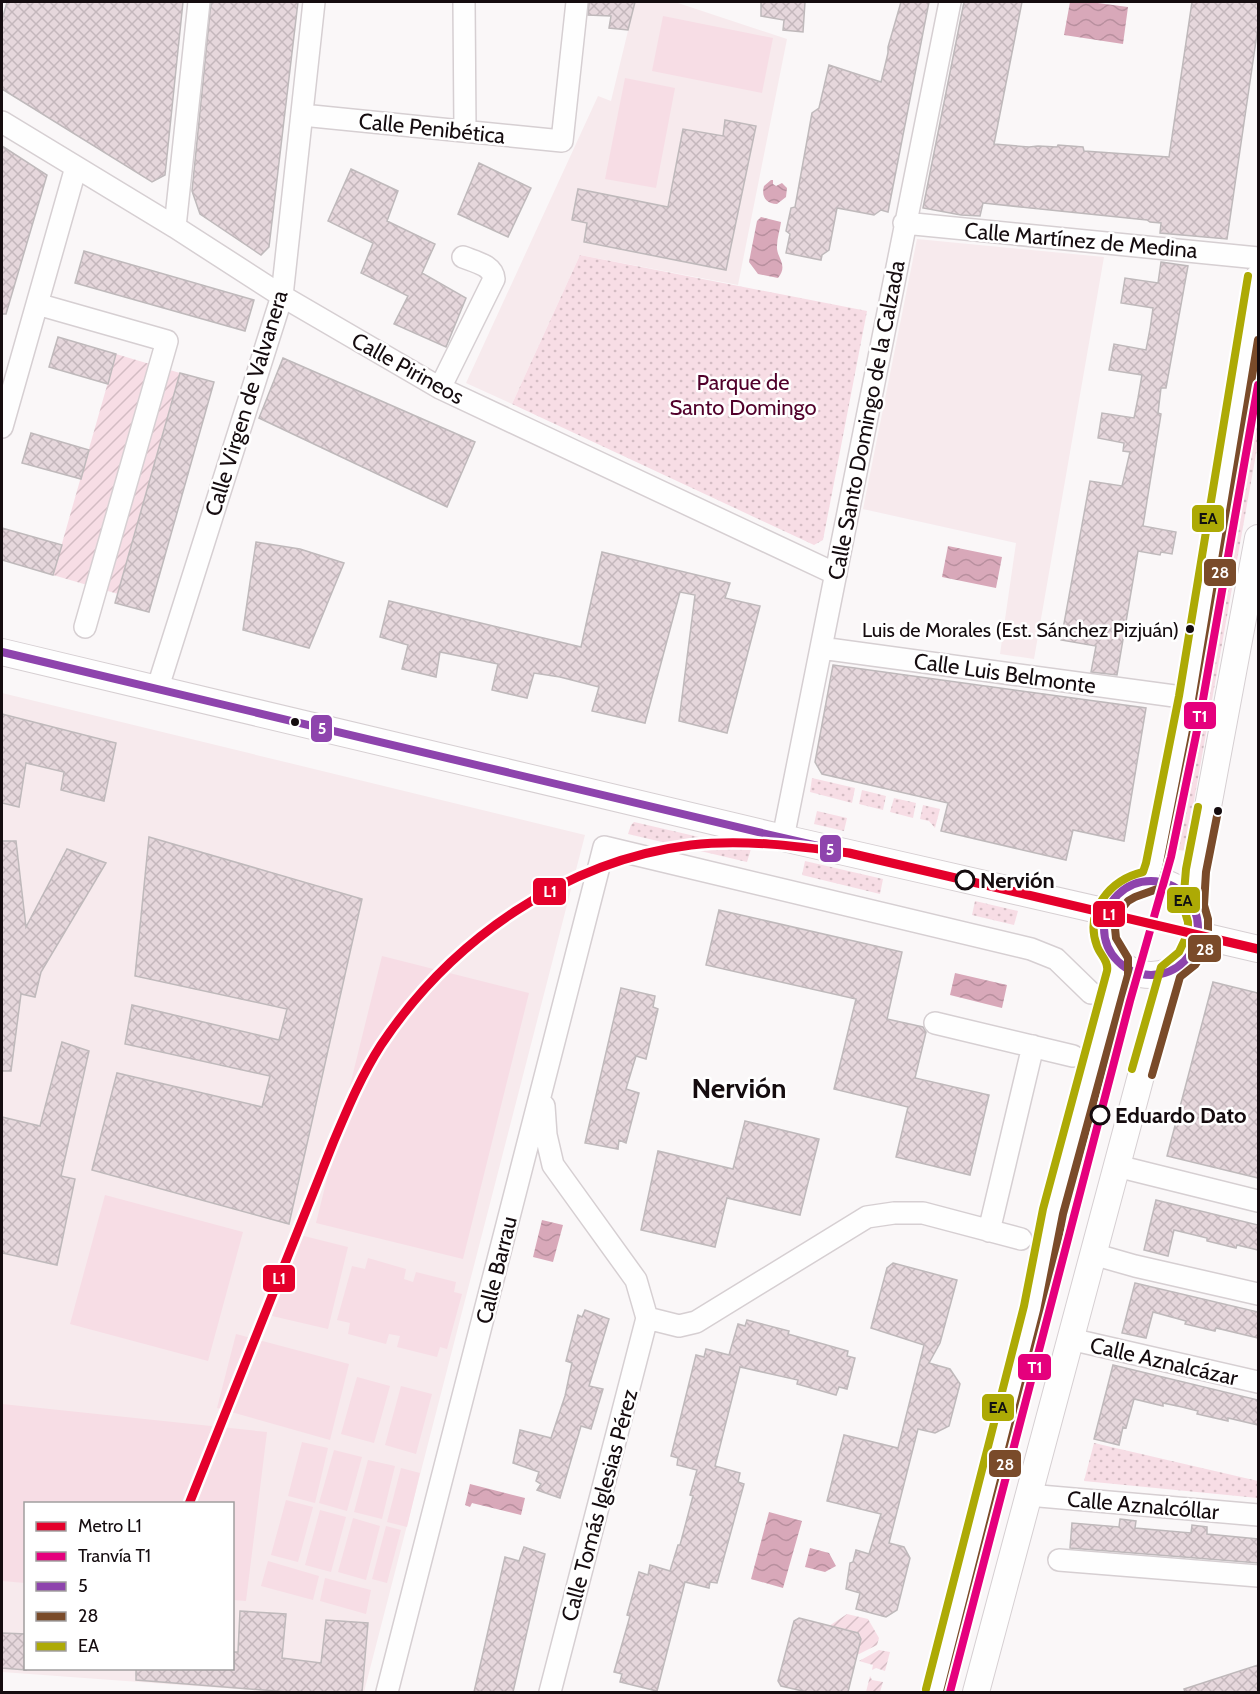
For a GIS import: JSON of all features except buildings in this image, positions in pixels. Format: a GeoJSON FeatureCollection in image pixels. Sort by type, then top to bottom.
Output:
{"type":"FeatureCollection","features":[{"type":"Feature","properties":{"kind":"main road"},"geometry":{"type":"LineString","coordinates":[[1152,881],[1189,698],[1258,278]]}},
{"type":"Feature","properties":{"kind":"main road"},"geometry":{"type":"LineString","coordinates":[[1193,906],[1196,871],[1258,538]]}},
{"type":"Feature","properties":{"kind":"main road"},"geometry":{"type":"LineString","coordinates":[[2,652],[783,838],[1107,912]]}},
{"type":"Feature","properties":{"kind":"main road"},"geometry":{"type":"LineString","coordinates":[[1152,881],[1175,887],[1193,906],[1198,920],[1198,935],[1194,948],[1187,958],[1171,971],[1153,975],[1128,968],[1118,962],[1107,942],[1104,927],[1107,912],[1124,890],[1138,883],[1152,881]]}},
{"type":"Feature","properties":{"kind":"main road"},"geometry":{"type":"LineString","coordinates":[[1198,935],[1258,949]]}},
{"type":"Feature","properties":{"kind":"main road"},"geometry":{"type":"LineString","coordinates":[[936,1692],[1034,1308],[1053,1212],[1112,999],[1118,962]]}},
{"type":"Feature","properties":{"kind":"main road"},"geometry":{"type":"LineString","coordinates":[[976,1692],[1161,1001],[1171,971]]}},
{"type":"Feature","properties":{"kind":"street"},"geometry":{"type":"LineString","coordinates":[[176,227],[199,2]]}},
{"type":"Feature","properties":{"kind":"street","name":"Calle Virgen de Valvanera"},"geometry":{"type":"LineString","coordinates":[[157,690],[282,296],[314,2]]}},
{"type":"Feature","properties":{"kind":"street"},"geometry":{"type":"LineString","coordinates":[[464,2],[465,131]]}},
{"type":"Feature","properties":{"kind":"street","name":"Calle Penibética"},"geometry":{"type":"LineString","coordinates":[[302,115],[562,141],[576,2]]}},
{"type":"Feature","properties":{"kind":"street","name":"Calle Santo Domingo de la Calzada"},"geometry":{"type":"LineString","coordinates":[[783,838],[904,223],[950,2]]}},
{"type":"Feature","properties":{"kind":"street","name":"Calle Pirineos"},"geometry":{"type":"LineString","coordinates":[[2,122],[176,227],[282,296],[440,388],[836,574]]}},
{"type":"Feature","properties":{"kind":"street"},"geometry":{"type":"LineString","coordinates":[[2,427],[76,167]]}},
{"type":"Feature","properties":{"kind":"street","name":"Calle Martínez de Medina"},"geometry":{"type":"LineString","coordinates":[[904,223],[1258,258]]}},
{"type":"Feature","properties":{"kind":"street"},"geometry":{"type":"LineString","coordinates":[[440,388],[494,279],[488,267],[463,257]]}},
{"type":"Feature","properties":{"kind":"street"},"geometry":{"type":"LineString","coordinates":[[37,304],[167,341],[86,627]]}},
{"type":"Feature","properties":{"kind":"street","name":"Calle Luis Belmonte"},"geometry":{"type":"LineString","coordinates":[[821,648],[1189,698]]}},
{"type":"Feature","properties":{"kind":"street","name":"Calle Barrau"},"geometry":{"type":"LineString","coordinates":[[387,1692],[604,847],[1031,949],[1056,959],[1091,993]]}},
{"type":"Feature","properties":{"kind":"street"},"geometry":{"type":"LineString","coordinates":[[935,1023],[1073,1056]]}},
{"type":"Feature","properties":{"kind":"street"},"geometry":{"type":"LineString","coordinates":[[989,1231],[1033,1046]]}},
{"type":"Feature","properties":{"kind":"street"},"geometry":{"type":"LineString","coordinates":[[543,1087],[546,1135],[553,1165],[636,1280],[647,1318],[679,1326],[696,1322],[867,1217],[894,1213],[923,1214],[1021,1239]]}},
{"type":"Feature","properties":{"kind":"street"},"geometry":{"type":"LineString","coordinates":[[522,1170],[538,1162],[553,1165]]}},
{"type":"Feature","properties":{"kind":"street"},"geometry":{"type":"LineString","coordinates":[[1117,1166],[1258,1201]]}},
{"type":"Feature","properties":{"kind":"street"},"geometry":{"type":"LineString","coordinates":[[1093,1254],[1258,1294]]}},
{"type":"Feature","properties":{"kind":"street","name":"Calle Tomás Iglesias Pérez"},"geometry":{"type":"LineString","coordinates":[[550,1692],[647,1318]]}},
{"type":"Feature","properties":{"kind":"street","name":"Calle Aznalcázar"},"geometry":{"type":"LineString","coordinates":[[1070,1339],[1258,1382]]}},
{"type":"Feature","properties":{"kind":"street","name":"Calle Aznalcóllar"},"geometry":{"type":"LineString","coordinates":[[1028,1496],[1258,1515]]}},
{"type":"Feature","properties":{"kind":"street"},"geometry":{"type":"LineString","coordinates":[[1059,1560],[1258,1576]]}},
{"type":"Feature","properties":{"kind":"shaded area"},"geometry":{"type":"Polygon","coordinates":[[[635,2],[675,2],[787,39],[738,285],[580,255],[512,404],[466,383],[598,96],[611,101],[635,2]]]}},
{"type":"Feature","properties":{"kind":"shaded area"},"geometry":{"type":"Polygon","coordinates":[[[917,239],[1104,257],[1034,659],[1000,654],[1016,543],[863,509],[917,239]]]}},
{"type":"Feature","properties":{"kind":"shaded area"},"geometry":{"type":"Polygon","coordinates":[[[2,693],[585,835],[364,1692],[277,1692],[2,1672],[2,693]]]}},
{"type":"Feature","properties":{"kind":"green space"},"geometry":{"type":"Polygon","coordinates":[[[663,16],[773,38],[762,93],[652,71],[663,16]]]}},
{"type":"Feature","properties":{"kind":"green space"},"geometry":{"type":"Polygon","coordinates":[[[625,78],[675,88],[656,188],[605,179],[625,78]]]}},
{"type":"Feature","properties":{"kind":"green space","name":"Parque de Santo Domingo"},"geometry":{"type":"Polygon","coordinates":[[[580,255],[867,311],[823,540],[814,545],[512,404],[580,255]]]}},
{"type":"Feature","properties":{"kind":"green space"},"geometry":{"type":"Polygon","coordinates":[[[116,354],[180,373],[118,594],[53,575],[116,354]]]}},
{"type":"Feature","properties":{"kind":"green space"},"geometry":{"type":"Polygon","coordinates":[[[1258,382],[1258,443],[1185,851],[1173,849],[1258,382]]]}},
{"type":"Feature","properties":{"kind":"green space"},"geometry":{"type":"Polygon","coordinates":[[[812,778],[855,788],[852,803],[810,792],[812,778]]]}},
{"type":"Feature","properties":{"kind":"green space"},"geometry":{"type":"Polygon","coordinates":[[[862,790],[886,796],[883,810],[859,804],[862,790]]]}},
{"type":"Feature","properties":{"kind":"green space"},"geometry":{"type":"Polygon","coordinates":[[[894,798],[916,803],[913,818],[890,812],[894,798]]]}},
{"type":"Feature","properties":{"kind":"green space"},"geometry":{"type":"Polygon","coordinates":[[[923,805],[940,809],[935,828],[929,821],[920,819],[923,805]]]}},
{"type":"Feature","properties":{"kind":"green space"},"geometry":{"type":"Polygon","coordinates":[[[817,811],[847,818],[844,831],[814,824],[817,811]]]}},
{"type":"Feature","properties":{"kind":"green space"},"geometry":{"type":"Polygon","coordinates":[[[634,822],[751,849],[747,862],[628,834],[634,822]]]}},
{"type":"Feature","properties":{"kind":"green space"},"geometry":{"type":"Polygon","coordinates":[[[805,861],[883,879],[880,894],[802,875],[805,861]]]}},
{"type":"Feature","properties":{"kind":"green space"},"geometry":{"type":"Polygon","coordinates":[[[975,901],[1018,911],[1014,925],[972,915],[975,901]]]}},
{"type":"Feature","properties":{"kind":"green space"},"geometry":{"type":"Polygon","coordinates":[[[382,956],[529,993],[463,1259],[316,1223],[382,956]]]}},
{"type":"Feature","properties":{"kind":"green space"},"geometry":{"type":"Polygon","coordinates":[[[105,1195],[243,1232],[208,1361],[70,1324],[105,1195]]]}},
{"type":"Feature","properties":{"kind":"green space"},"geometry":{"type":"Polygon","coordinates":[[[292,1233],[348,1247],[328,1329],[272,1316],[292,1233]]]}},
{"type":"Feature","properties":{"kind":"green space"},"geometry":{"type":"Polygon","coordinates":[[[368,1258],[406,1269],[404,1279],[413,1282],[416,1272],[456,1282],[454,1292],[462,1294],[447,1349],[440,1347],[437,1357],[397,1347],[400,1336],[389,1334],[386,1344],[348,1334],[350,1323],[337,1320],[352,1266],[365,1269],[368,1258]]]}},
{"type":"Feature","properties":{"kind":"green space"},"geometry":{"type":"Polygon","coordinates":[[[236,1334],[349,1364],[330,1440],[217,1408],[236,1334]]]}},
{"type":"Feature","properties":{"kind":"green space"},"geometry":{"type":"Polygon","coordinates":[[[357,1377],[390,1386],[374,1443],[341,1434],[357,1377]]]}},
{"type":"Feature","properties":{"kind":"green space"},"geometry":{"type":"Polygon","coordinates":[[[401,1386],[432,1394],[416,1454],[385,1445],[401,1386]]]}},
{"type":"Feature","properties":{"kind":"green space"},"geometry":{"type":"Polygon","coordinates":[[[2,1404],[267,1432],[246,1601],[234,1600],[234,1502],[24,1502],[24,1583],[2,1581],[2,1404]]]}},
{"type":"Feature","properties":{"kind":"green space"},"geometry":{"type":"Polygon","coordinates":[[[302,1442],[328,1448],[315,1503],[288,1496],[302,1442]]]}},
{"type":"Feature","properties":{"kind":"green space"},"geometry":{"type":"Polygon","coordinates":[[[1094,1443],[1258,1481],[1258,1498],[1084,1481],[1094,1443]]]}},
{"type":"Feature","properties":{"kind":"green space"},"geometry":{"type":"Polygon","coordinates":[[[334,1450],[362,1457],[347,1511],[319,1503],[334,1450]]]}},
{"type":"Feature","properties":{"kind":"green space"},"geometry":{"type":"Polygon","coordinates":[[[368,1460],[395,1466],[382,1519],[354,1512],[368,1460]]]}},
{"type":"Feature","properties":{"kind":"green space"},"geometry":{"type":"Polygon","coordinates":[[[401,1468],[420,1473],[407,1527],[387,1522],[401,1468]]]}},
{"type":"Feature","properties":{"kind":"green space"},"geometry":{"type":"Polygon","coordinates":[[[286,1500],[313,1507],[298,1562],[271,1555],[286,1500]]]}},
{"type":"Feature","properties":{"kind":"green space"},"geometry":{"type":"Polygon","coordinates":[[[320,1510],[346,1517],[331,1572],[305,1565],[320,1510]]]}},
{"type":"Feature","properties":{"kind":"green space"},"geometry":{"type":"Polygon","coordinates":[[[353,1518],[380,1526],[366,1580],[338,1572],[353,1518]]]}},
{"type":"Feature","properties":{"kind":"green space"},"geometry":{"type":"Polygon","coordinates":[[[386,1526],[401,1530],[387,1583],[372,1579],[386,1526]]]}},
{"type":"Feature","properties":{"kind":"green space"},"geometry":{"type":"Polygon","coordinates":[[[268,1561],[319,1576],[313,1600],[261,1586],[268,1561]]]}},
{"type":"Feature","properties":{"kind":"green space"},"geometry":{"type":"Polygon","coordinates":[[[325,1578],[371,1590],[366,1614],[320,1601],[325,1578]]]}},
{"type":"Feature","properties":{"kind":"green space"},"geometry":{"type":"Polygon","coordinates":[[[847,1614],[868,1619],[879,1638],[877,1645],[857,1655],[861,1639],[858,1633],[829,1626],[847,1614]]]}},
{"type":"Feature","properties":{"kind":"green space"},"geometry":{"type":"Polygon","coordinates":[[[879,1650],[890,1652],[885,1671],[876,1668],[872,1670],[873,1665],[859,1661],[879,1650]]]}},
{"type":"Feature","properties":{"kind":"green space"},"geometry":{"type":"Polygon","coordinates":[[[870,1676],[872,1680],[883,1682],[880,1692],[866,1692],[870,1676]]]}},
{"type":"Feature","properties":{"kind":"water"},"geometry":{"type":"Polygon","coordinates":[[[1070,2],[1128,7],[1123,44],[1064,35],[1070,2]]]}},
{"type":"Feature","properties":{"kind":"water"},"geometry":{"type":"Polygon","coordinates":[[[771,180],[776,186],[782,183],[787,188],[786,197],[777,204],[770,203],[764,196],[764,186],[771,180]]]}},
{"type":"Feature","properties":{"kind":"water"},"geometry":{"type":"Polygon","coordinates":[[[761,217],[781,222],[777,250],[782,269],[778,278],[758,274],[749,262],[757,221],[761,217]]]}},
{"type":"Feature","properties":{"kind":"water"},"geometry":{"type":"Polygon","coordinates":[[[948,546],[1002,557],[996,588],[942,577],[948,546]]]}},
{"type":"Feature","properties":{"kind":"water"},"geometry":{"type":"Polygon","coordinates":[[[955,973],[1007,985],[1002,1008],[950,995],[955,973]]]}},
{"type":"Feature","properties":{"kind":"water"},"geometry":{"type":"Polygon","coordinates":[[[542,1220],[563,1225],[553,1262],[533,1257],[542,1220]]]}},
{"type":"Feature","properties":{"kind":"water"},"geometry":{"type":"Polygon","coordinates":[[[470,1484],[525,1498],[521,1515],[472,1503],[470,1507],[465,1505],[470,1484]]]}},
{"type":"Feature","properties":{"kind":"water"},"geometry":{"type":"Polygon","coordinates":[[[769,1512],[802,1521],[783,1588],[751,1579],[769,1512]]]}},
{"type":"Feature","properties":{"kind":"water"},"geometry":{"type":"Polygon","coordinates":[[[810,1548],[829,1553],[836,1566],[825,1572],[805,1567],[810,1548]]]}},
{"type":"Feature","properties":{"kind":"metro line","name":"L1"},"geometry":{"type":"LineString","coordinates":[[190,1502],[333,1143],[355,1093],[381,1045],[409,1007],[441,972],[476,940],[515,912],[556,888],[599,868],[644,854],[691,845],[750,843],[790,846],[849,853],[1258,949]]}},
{"type":"Feature","properties":{"kind":"tram line","name":"T1"},"geometry":{"type":"LineString","coordinates":[[950,1692],[1130,1001],[1171,857],[1201,711],[1258,385]]}},
{"type":"Feature","properties":{"kind":"transit line","name":"EA"},"geometry":{"type":"LineString","coordinates":[[926,1689],[1024,1306],[1043,1209],[1107,971],[1106,961],[1097,946],[1094,933],[1097,909],[1103,899],[1120,882],[1143,872],[1146,863],[1179,696],[1248,276]]}},
{"type":"Feature","properties":{"kind":"transit line","name":"28"},"geometry":{"type":"LineString","coordinates":[[947,1692],[1044,1311],[1063,1214],[1128,975],[1128,958],[1116,938],[1118,913],[1128,901],[1160,888],[1166,868],[1199,700],[1258,340]]}},
{"type":"Feature","properties":{"kind":"transit line","name":"5"},"geometry":{"type":"LineString","coordinates":[[2,652],[783,838],[1107,912]]}},
{"type":"Feature","properties":{"kind":"transit line","name":"EA"},"geometry":{"type":"LineString","coordinates":[[1132,1069],[1161,967],[1179,952],[1188,933],[1188,922],[1183,905],[1186,869],[1198,807]]}},
{"type":"Feature","properties":{"kind":"transit line","name":"28"},"geometry":{"type":"LineString","coordinates":[[1152,1075],[1180,977],[1195,965],[1204,951],[1208,937],[1208,919],[1204,905],[1206,872],[1218,811]]}},
{"type":"Feature","properties":{"kind":"transit line","name":"5"},"geometry":{"type":"LineString","coordinates":[[1151,881],[1169,885],[1184,895],[1194,910],[1198,928],[1194,946],[1184,961],[1169,971],[1151,975],[1133,971],[1118,961],[1108,946],[1104,928],[1108,910],[1118,895],[1133,885],[1151,881]]}},
{"type":"Feature","properties":{"kind":"transit line","name":"5"},"geometry":{"type":"LineString","coordinates":[[1198,935],[1258,949]]}},
{"type":"Feature","properties":{"kind":"place","name":"Luis de Morales (Est. Sánchez Pizjuán)"},"geometry":{"type":"Point","coordinates":[1190,629]}},
{"type":"Feature","properties":{"kind":"place","name":"Nervión"},"geometry":{"type":"Point","coordinates":[965,880]}},
{"type":"Feature","properties":{"kind":"place","name":"Eduardo Dato"},"geometry":{"type":"Point","coordinates":[1100,1115]}},
{"type":"Feature","properties":{"kind":"district","name":"Nervión"},"geometry":{"type":"Point","coordinates":[739,1088]}}]}
